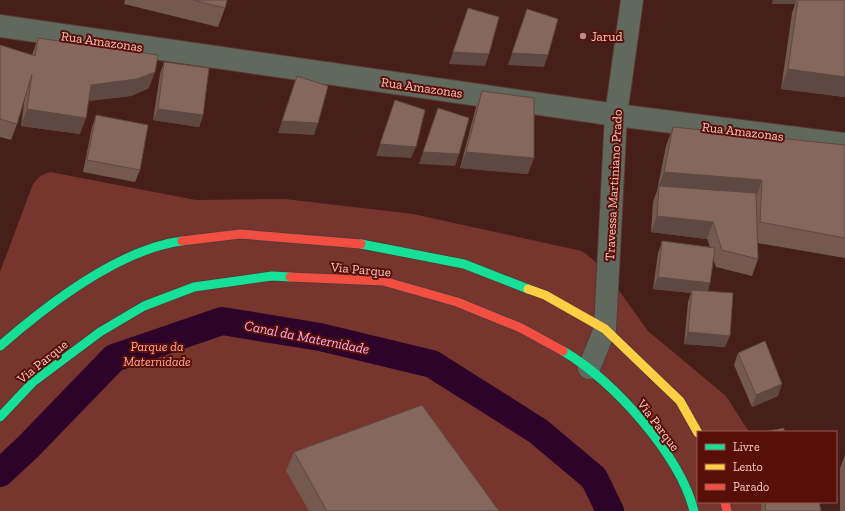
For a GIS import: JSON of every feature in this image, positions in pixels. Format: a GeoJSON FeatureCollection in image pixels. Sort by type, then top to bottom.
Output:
{"type":"FeatureCollection","features":[{"type":"Feature","properties":{"kind":"street","name":"Travessa Martiniano Prado"},"geometry":{"type":"LineString","coordinates":[[589,368],[605,328],[616,115],[632,0]]}},
{"type":"Feature","properties":{"kind":"street","name":"Rua Amazonas"},"geometry":{"type":"LineString","coordinates":[[0,26],[616,115],[845,144]]}},
{"type":"Feature","properties":{"kind":"street","name":"Via Parque"},"geometry":{"type":"LineString","coordinates":[[0,346],[35,315],[107,267],[165,243],[240,234],[353,242],[464,264],[544,295],[605,328],[680,401],[697,431]]}},
{"type":"Feature","properties":{"kind":"street","name":"Via Parque"},"geometry":{"type":"LineString","coordinates":[[0,417],[33,382],[100,332],[144,306],[194,287],[272,276],[383,281],[457,302],[521,328],[565,352],[589,368],[624,400],[659,442],[690,495],[694,511]]}},
{"type":"Feature","properties":{"kind":"green space","name":"Parque da Maternidade"},"geometry":{"type":"Polygon","coordinates":[[[50,172],[196,200],[285,199],[413,214],[582,251],[602,267],[648,331],[726,396],[748,431],[697,431],[697,503],[764,503],[766,511],[0,511],[0,272],[33,184],[40,176],[50,172]]]}},
{"type":"Feature","properties":{"kind":"building"},"geometry":{"type":"Polygon","coordinates":[[[193,0],[227,0],[225,8],[193,0]]]}},
{"type":"Feature","properties":{"kind":"building"},"geometry":{"type":"Polygon","coordinates":[[[798,0],[845,0],[845,77],[788,69],[798,0]]]}},
{"type":"Feature","properties":{"kind":"building"},"geometry":{"type":"Polygon","coordinates":[[[468,8],[499,17],[489,54],[453,52],[468,8]]]}},
{"type":"Feature","properties":{"kind":"building"},"geometry":{"type":"Polygon","coordinates":[[[527,9],[558,19],[548,55],[512,53],[527,9]]]}},
{"type":"Feature","properties":{"kind":"building"},"geometry":{"type":"Polygon","coordinates":[[[38,38],[158,55],[155,72],[137,79],[91,85],[86,118],[27,109],[32,74],[17,124],[0,119],[0,45],[35,56],[38,38]]]}},
{"type":"Feature","properties":{"kind":"building"},"geometry":{"type":"Polygon","coordinates":[[[164,62],[209,68],[203,115],[158,109],[164,62]]]}},
{"type":"Feature","properties":{"kind":"building"},"geometry":{"type":"Polygon","coordinates":[[[297,76],[328,86],[318,123],[282,121],[297,76]]]}},
{"type":"Feature","properties":{"kind":"building"},"geometry":{"type":"Polygon","coordinates":[[[482,91],[534,98],[534,158],[466,152],[482,91]]]}},
{"type":"Feature","properties":{"kind":"building"},"geometry":{"type":"Polygon","coordinates":[[[395,100],[425,110],[416,147],[380,144],[395,100]]]}},
{"type":"Feature","properties":{"kind":"building"},"geometry":{"type":"Polygon","coordinates":[[[438,108],[469,118],[459,154],[423,152],[438,108]]]}},
{"type":"Feature","properties":{"kind":"building"},"geometry":{"type":"Polygon","coordinates":[[[96,115],[148,125],[140,170],[87,160],[96,115]]]}},
{"type":"Feature","properties":{"kind":"building"},"geometry":{"type":"Polygon","coordinates":[[[673,127],[845,145],[845,238],[760,222],[762,180],[664,172],[673,127]]]}},
{"type":"Feature","properties":{"kind":"building"},"geometry":{"type":"Polygon","coordinates":[[[659,186],[756,193],[758,259],[722,250],[713,222],[657,216],[659,186]]]}},
{"type":"Feature","properties":{"kind":"building"},"geometry":{"type":"Polygon","coordinates":[[[662,241],[715,248],[710,283],[658,277],[662,241]]]}},
{"type":"Feature","properties":{"kind":"building"},"geometry":{"type":"Polygon","coordinates":[[[692,290],[733,293],[730,336],[688,332],[692,290]]]}},
{"type":"Feature","properties":{"kind":"building"},"geometry":{"type":"Polygon","coordinates":[[[765,341],[782,384],[756,395],[738,353],[765,341]]]}},
{"type":"Feature","properties":{"kind":"building"},"geometry":{"type":"Polygon","coordinates":[[[422,405],[499,511],[327,511],[294,452],[422,405]]]}},
{"type":"Feature","properties":{"kind":"building"},"geometry":{"type":"Polygon","coordinates":[[[784,428],[784,431],[768,431],[784,428]]]}},
{"type":"Feature","properties":{"kind":"building"},"geometry":{"type":"Polygon","coordinates":[[[765,503],[819,503],[821,511],[766,511],[765,503]]]}},
{"type":"Feature","properties":{"kind":"waterway","name":"Canal da Maternidade"},"geometry":{"type":"LineString","coordinates":[[0,473],[28,447],[114,358],[222,321],[320,337],[432,364],[538,431],[594,478],[610,511]]}},
{"type":"Feature","properties":{"kind":"traffic: fast"},"geometry":{"type":"LineString","coordinates":[[0,346],[39,313],[85,281],[109,267],[158,246],[182,241]]}},
{"type":"Feature","properties":{"kind":"traffic: fast"},"geometry":{"type":"LineString","coordinates":[[361,244],[464,264],[528,289]]}},
{"type":"Feature","properties":{"kind":"traffic: fast"},"geometry":{"type":"LineString","coordinates":[[0,417],[33,382],[100,332],[144,306],[194,287],[272,276],[290,277]]}},
{"type":"Feature","properties":{"kind":"traffic: fast"},"geometry":{"type":"LineString","coordinates":[[563,351],[603,380],[642,421],[660,443],[675,466],[694,511]]}},
{"type":"Feature","properties":{"kind":"traffic: slow"},"geometry":{"type":"LineString","coordinates":[[528,289],[545,295],[605,329],[680,401],[697,431]]}},
{"type":"Feature","properties":{"kind":"traffic: jam"},"geometry":{"type":"LineString","coordinates":[[182,241],[240,234],[361,244]]}},
{"type":"Feature","properties":{"kind":"traffic: jam"},"geometry":{"type":"LineString","coordinates":[[290,277],[383,281],[457,302],[521,328],[563,351]]}},
{"type":"Feature","properties":{"kind":"traffic: jam"},"geometry":{"type":"LineString","coordinates":[[725,503],[727,511]]}},
{"type":"Feature","properties":{"kind":"place","name":"Jarud"},"geometry":{"type":"Point","coordinates":[583,36]}}]}
